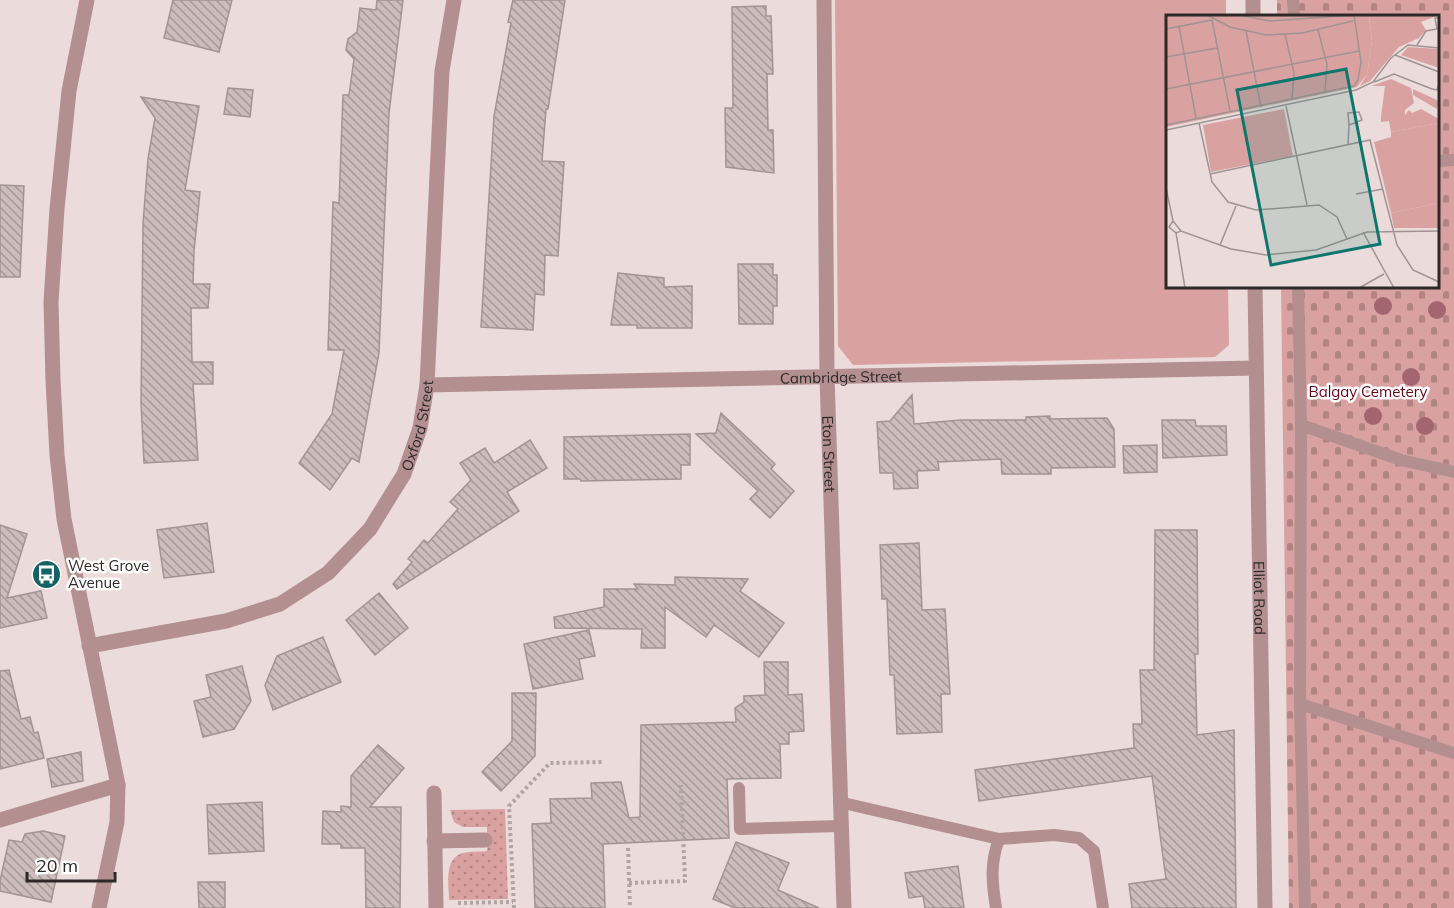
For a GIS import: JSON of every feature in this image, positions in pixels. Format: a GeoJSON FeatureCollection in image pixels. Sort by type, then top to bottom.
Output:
{"type":"FeatureCollection","features":[{"type":"Feature","properties":{"kind":"street"},"geometry":{"type":"LineString","coordinates":[[87,0],[69,91],[57,210],[51,302],[57,454],[64,519],[118,785],[117,822],[99,908]]}},
{"type":"Feature","properties":{"kind":"street","name":"Oxford Street"},"geometry":{"type":"LineString","coordinates":[[89,646],[226,621],[280,604],[328,573],[370,529],[404,474],[420,428],[427,385],[442,71],[454,0]]}},
{"type":"Feature","properties":{"kind":"street","name":"Eton Street"},"geometry":{"type":"LineString","coordinates":[[824,0],[827,376],[844,908]]}},
{"type":"Feature","properties":{"kind":"street","name":"Elliot Road"},"geometry":{"type":"LineString","coordinates":[[1255,288],[1265,908]]}},
{"type":"Feature","properties":{"kind":"street","name":"Cambridge Street"},"geometry":{"type":"LineString","coordinates":[[427,385],[1255,368]]}},
{"type":"Feature","properties":{"kind":"street"},"geometry":{"type":"LineString","coordinates":[[0,820],[118,785]]}},
{"type":"Feature","properties":{"kind":"street"},"geometry":{"type":"LineString","coordinates":[[434,793],[436,908]]}},
{"type":"Feature","properties":{"kind":"street"},"geometry":{"type":"LineString","coordinates":[[434,841],[485,840]]}},
{"type":"Feature","properties":{"kind":"lane"},"geometry":{"type":"LineString","coordinates":[[1293,0],[1294,15]]}},
{"type":"Feature","properties":{"kind":"lane"},"geometry":{"type":"LineString","coordinates":[[1298,288],[1301,425],[1300,704],[1305,908]]}},
{"type":"Feature","properties":{"kind":"lane"},"geometry":{"type":"LineString","coordinates":[[1301,425],[1401,460],[1454,472]]}},
{"type":"Feature","properties":{"kind":"lane"},"geometry":{"type":"LineString","coordinates":[[1300,704],[1454,753]]}},
{"type":"Feature","properties":{"kind":"lane"},"geometry":{"type":"LineString","coordinates":[[739,788],[740,829],[840,826]]}},
{"type":"Feature","properties":{"kind":"lane"},"geometry":{"type":"LineString","coordinates":[[840,802],[999,839],[1054,835],[1079,838],[1094,851],[1103,908]]}},
{"type":"Feature","properties":{"kind":"lane"},"geometry":{"type":"LineString","coordinates":[[996,908],[991,879],[993,854],[999,839]]}},
{"type":"Feature","properties":{"kind":"path"},"geometry":{"type":"LineString","coordinates":[[514,908],[509,806],[550,763],[603,762]]}},
{"type":"Feature","properties":{"kind":"path"},"geometry":{"type":"LineString","coordinates":[[629,883],[647,885],[685,881],[681,785]]}},
{"type":"Feature","properties":{"kind":"path"},"geometry":{"type":"LineString","coordinates":[[628,848],[630,908]]}},
{"type":"Feature","properties":{"kind":"path"},"geometry":{"type":"LineString","coordinates":[[456,908],[456,904],[513,902]]}},
{"type":"Feature","properties":{"kind":"green space"},"geometry":{"type":"Polygon","coordinates":[[[835,0],[1226,0],[1226,15],[1166,15],[1166,288],[1228,288],[1229,345],[1215,357],[853,365],[838,346],[835,0]]]}},
{"type":"Feature","properties":{"kind":"green space","name":"Balgay Cemetery"},"geometry":{"type":"Polygon","coordinates":[[[1277,0],[1454,0],[1454,908],[1289,908],[1281,288],[1439,288],[1439,15],[1277,15],[1277,0]]]}},
{"type":"Feature","properties":{"kind":"green space"},"geometry":{"type":"Polygon","coordinates":[[[505,809],[508,899],[449,900],[448,873],[452,861],[463,853],[487,851],[487,827],[463,827],[454,822],[450,810],[505,809]]]}},
{"type":"Feature","properties":{"kind":"building"},"geometry":{"type":"Polygon","coordinates":[[[173,0],[232,0],[219,52],[164,38],[173,0]]]}},
{"type":"Feature","properties":{"kind":"building"},"geometry":{"type":"Polygon","coordinates":[[[377,0],[403,0],[389,113],[379,353],[359,462],[352,458],[330,490],[299,463],[332,414],[344,350],[328,350],[333,202],[339,203],[343,95],[349,95],[354,59],[346,50],[348,39],[357,32],[360,8],[376,10],[377,0]]]}},
{"type":"Feature","properties":{"kind":"building"},"geometry":{"type":"Polygon","coordinates":[[[513,0],[565,0],[548,109],[546,109],[542,161],[564,162],[558,256],[545,255],[544,295],[535,294],[533,330],[481,327],[494,116],[513,0]]]}},
{"type":"Feature","properties":{"kind":"building"},"geometry":{"type":"Polygon","coordinates":[[[766,6],[766,16],[771,16],[773,74],[767,74],[768,130],[773,130],[774,173],[726,167],[725,108],[733,108],[732,7],[766,6]]]}},
{"type":"Feature","properties":{"kind":"building"},"geometry":{"type":"Polygon","coordinates":[[[228,88],[253,90],[250,117],[224,114],[228,88]]]}},
{"type":"Feature","properties":{"kind":"building"},"geometry":{"type":"Polygon","coordinates":[[[141,97],[199,106],[185,190],[200,192],[193,284],[210,284],[208,308],[191,308],[192,362],[213,362],[213,384],[193,384],[198,460],[144,463],[141,403],[143,224],[148,159],[155,118],[141,97]]]}},
{"type":"Feature","properties":{"kind":"building"},"geometry":{"type":"Polygon","coordinates":[[[0,185],[24,186],[20,277],[0,277],[0,185]]]}},
{"type":"Feature","properties":{"kind":"building"},"geometry":{"type":"Polygon","coordinates":[[[738,264],[773,264],[773,275],[777,275],[777,306],[773,306],[773,324],[739,324],[738,264]]]}},
{"type":"Feature","properties":{"kind":"building"},"geometry":{"type":"Polygon","coordinates":[[[618,273],[664,278],[664,287],[692,286],[692,328],[637,328],[637,325],[611,325],[618,273]]]}},
{"type":"Feature","properties":{"kind":"building"},"geometry":{"type":"Polygon","coordinates":[[[912,395],[914,424],[961,420],[1026,420],[1026,417],[1050,416],[1050,419],[1107,418],[1114,429],[1115,467],[1051,468],[1051,474],[1002,474],[1001,459],[938,462],[939,470],[917,471],[918,488],[894,489],[893,473],[880,473],[877,422],[890,421],[912,395]]]}},
{"type":"Feature","properties":{"kind":"building"},"geometry":{"type":"Polygon","coordinates":[[[721,413],[775,464],[771,469],[794,491],[770,518],[750,499],[758,491],[696,434],[716,433],[721,413]]]}},
{"type":"Feature","properties":{"kind":"building"},"geometry":{"type":"Polygon","coordinates":[[[1162,420],[1195,420],[1196,426],[1226,426],[1227,455],[1163,458],[1162,420]]]}},
{"type":"Feature","properties":{"kind":"building"},"geometry":{"type":"Polygon","coordinates":[[[690,434],[690,465],[681,465],[681,479],[581,481],[580,479],[564,479],[564,437],[690,434]]]}},
{"type":"Feature","properties":{"kind":"building"},"geometry":{"type":"Polygon","coordinates":[[[530,440],[547,468],[507,492],[519,511],[397,589],[393,584],[412,562],[408,559],[424,540],[428,543],[458,509],[450,502],[471,480],[460,463],[485,448],[494,463],[530,440]]]}},
{"type":"Feature","properties":{"kind":"building"},"geometry":{"type":"Polygon","coordinates":[[[1157,445],[1157,472],[1124,473],[1123,446],[1157,445]]]}},
{"type":"Feature","properties":{"kind":"building"},"geometry":{"type":"Polygon","coordinates":[[[207,523],[214,572],[164,578],[157,530],[207,523]]]}},
{"type":"Feature","properties":{"kind":"building"},"geometry":{"type":"Polygon","coordinates":[[[0,525],[27,534],[7,598],[41,591],[47,618],[0,628],[0,525]]]}},
{"type":"Feature","properties":{"kind":"building"},"geometry":{"type":"Polygon","coordinates":[[[1155,530],[1197,530],[1198,654],[1195,654],[1197,735],[1234,730],[1236,908],[1132,908],[1129,884],[1166,879],[1152,776],[979,801],[975,770],[1134,748],[1133,724],[1142,724],[1140,670],[1154,670],[1155,530]]]}},
{"type":"Feature","properties":{"kind":"building"},"geometry":{"type":"Polygon","coordinates":[[[919,543],[922,610],[945,609],[950,694],[941,694],[942,732],[897,734],[894,675],[890,675],[887,599],[882,599],[880,545],[919,543]]]}},
{"type":"Feature","properties":{"kind":"building"},"geometry":{"type":"Polygon","coordinates":[[[675,577],[748,579],[740,591],[784,623],[759,657],[714,625],[706,637],[665,607],[665,648],[641,648],[642,629],[555,628],[554,617],[604,607],[604,589],[638,589],[634,584],[675,585],[675,577]]]}},
{"type":"Feature","properties":{"kind":"building"},"geometry":{"type":"Polygon","coordinates":[[[379,593],[408,628],[375,655],[346,620],[379,593]]]}},
{"type":"Feature","properties":{"kind":"building"},"geometry":{"type":"Polygon","coordinates":[[[589,630],[595,656],[579,659],[583,679],[533,689],[524,644],[589,630]]]}},
{"type":"Feature","properties":{"kind":"building"},"geometry":{"type":"Polygon","coordinates":[[[323,637],[341,682],[273,710],[265,685],[277,656],[323,637]]]}},
{"type":"Feature","properties":{"kind":"building"},"geometry":{"type":"Polygon","coordinates":[[[764,662],[788,662],[788,695],[802,694],[804,731],[789,732],[789,744],[780,744],[781,778],[727,779],[729,838],[603,844],[605,908],[535,908],[532,824],[551,823],[550,799],[592,798],[591,783],[621,782],[629,818],[640,817],[641,725],[736,722],[735,708],[744,702],[744,696],[765,695],[764,662]]]}},
{"type":"Feature","properties":{"kind":"building"},"geometry":{"type":"Polygon","coordinates":[[[242,666],[251,701],[234,729],[203,737],[194,701],[211,697],[206,675],[242,666]]]}},
{"type":"Feature","properties":{"kind":"building"},"geometry":{"type":"Polygon","coordinates":[[[9,670],[21,719],[30,717],[34,733],[38,732],[44,758],[0,769],[0,671],[9,670]]]}},
{"type":"Feature","properties":{"kind":"building"},"geometry":{"type":"Polygon","coordinates":[[[512,693],[536,693],[535,756],[501,791],[482,772],[512,741],[512,693]]]}},
{"type":"Feature","properties":{"kind":"building"},"geometry":{"type":"Polygon","coordinates":[[[378,745],[404,768],[370,807],[401,807],[400,908],[366,908],[365,848],[341,848],[341,844],[322,844],[323,811],[341,812],[341,806],[351,807],[351,776],[378,745]]]}},
{"type":"Feature","properties":{"kind":"building"},"geometry":{"type":"Polygon","coordinates":[[[81,752],[83,781],[52,787],[47,759],[81,752]]]}},
{"type":"Feature","properties":{"kind":"building"},"geometry":{"type":"Polygon","coordinates":[[[262,802],[264,851],[209,854],[207,805],[262,802]]]}},
{"type":"Feature","properties":{"kind":"building"},"geometry":{"type":"Polygon","coordinates":[[[43,831],[65,836],[51,902],[0,891],[9,840],[22,842],[25,834],[43,831]]]}},
{"type":"Feature","properties":{"kind":"building"},"geometry":{"type":"Polygon","coordinates":[[[736,842],[789,863],[778,890],[819,908],[735,908],[713,899],[736,842]]]}},
{"type":"Feature","properties":{"kind":"building"},"geometry":{"type":"Polygon","coordinates":[[[958,866],[964,908],[925,908],[923,896],[909,898],[905,873],[958,866]]]}},
{"type":"Feature","properties":{"kind":"building"},"geometry":{"type":"Polygon","coordinates":[[[198,882],[225,882],[225,908],[199,908],[198,882]]]}},
{"type":"Feature","properties":{"kind":"place","name":"West Grove Avenue"},"geometry":{"type":"Point","coordinates":[47,574]}}]}
